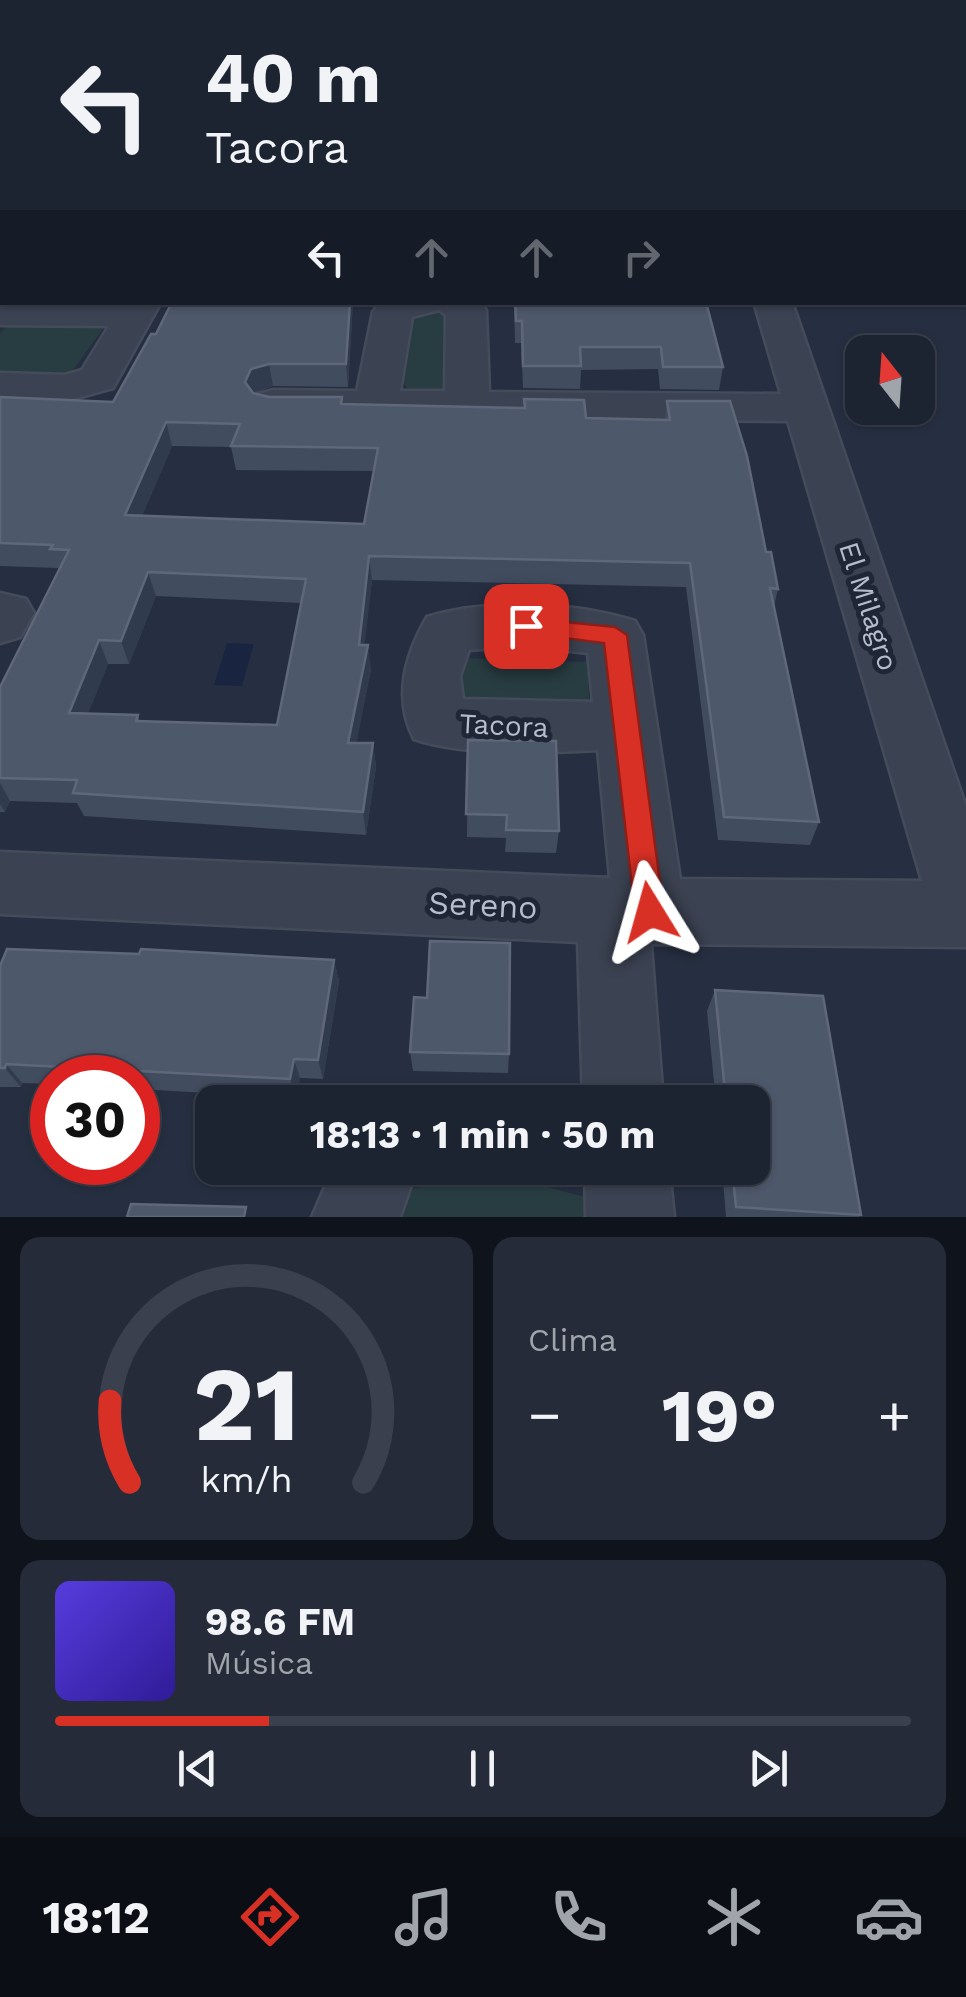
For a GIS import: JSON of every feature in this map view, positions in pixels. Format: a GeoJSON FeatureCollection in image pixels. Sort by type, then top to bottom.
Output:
{"type":"FeatureCollection","features":[{"type":"Feature","properties":{"kind":"street"},"geometry":{"type":"LineString","coordinates":[[376,404],[394,312],[404,305]]}},
{"type":"Feature","properties":{"kind":"street"},"geometry":{"type":"LineString","coordinates":[[457,305],[466,310],[467,402]]}},
{"type":"Feature","properties":{"kind":"street","name":"El Milagro"},"geometry":{"type":"LineString","coordinates":[[774,305],[966,912]]}},
{"type":"Feature","properties":{"kind":"street"},"geometry":{"type":"LineString","coordinates":[[0,313],[138,308]]}},
{"type":"Feature","properties":{"kind":"street"},"geometry":{"type":"LineString","coordinates":[[0,386],[66,388],[98,378],[138,308]]}},
{"type":"Feature","properties":{"kind":"street"},"geometry":{"type":"LineString","coordinates":[[274,404],[467,402],[478,406],[805,408]]}},
{"type":"Feature","properties":{"kind":"street"},"geometry":{"type":"LineString","coordinates":[[0,612],[6,613],[0,623]]}},
{"type":"Feature","properties":{"kind":"street"},"geometry":{"type":"LineString","coordinates":[[624,724],[631,912],[624,1085]]}},
{"type":"Feature","properties":{"kind":"street","name":"Sereno"},"geometry":{"type":"LineString","coordinates":[[0,883],[631,912],[966,912]]}},
{"type":"Feature","properties":{"kind":"street"},"geometry":{"type":"LineString","coordinates":[[356,1217],[369,1185]]}},
{"type":"Feature","properties":{"kind":"street"},"geometry":{"type":"LineString","coordinates":[[628,1185],[630,1217]]}},
{"type":"Feature","properties":{"kind":"green space"},"geometry":{"type":"Polygon","coordinates":[[[447,308],[457,380],[441,394],[411,395],[402,379],[414,319],[428,309],[447,308]]]}},
{"type":"Feature","properties":{"kind":"green space"},"geometry":{"type":"Polygon","coordinates":[[[10,321],[107,323],[70,374],[0,375],[0,334],[10,321]]]}},
{"type":"Feature","properties":{"kind":"green space"},"geometry":{"type":"Polygon","coordinates":[[[462,658],[588,662],[589,701],[458,697],[462,658]]]}},
{"type":"Feature","properties":{"kind":"green space"},"geometry":{"type":"Polygon","coordinates":[[[539,1185],[593,1199],[594,1217],[402,1217],[405,1189],[539,1185]]]}},
{"type":"Feature","properties":{"kind":"water"},"geometry":{"type":"Polygon","coordinates":[[[227,643],[254,644],[242,686],[214,685],[227,643]]]}},
{"type":"Feature","properties":{"kind":"building"},"geometry":{"type":"Polygon","coordinates":[[[170,305],[350,305],[346,364],[269,364],[251,369],[245,382],[253,393],[269,397],[342,397],[341,404],[525,408],[524,399],[584,400],[586,418],[670,420],[667,401],[730,401],[747,456],[766,552],[771,552],[778,589],[770,588],[819,822],[724,817],[690,563],[369,556],[359,645],[368,645],[348,743],[373,743],[363,812],[73,793],[77,780],[0,778],[0,687],[69,550],[50,549],[53,545],[0,543],[0,397],[113,402],[151,334],[156,334],[170,305]],[[166,422],[125,515],[364,524],[378,448],[231,446],[240,424],[166,422]],[[148,572],[121,641],[99,640],[69,713],[138,715],[136,721],[277,725],[306,579],[148,572]]]}},
{"type":"Feature","properties":{"kind":"building"},"geometry":{"type":"Polygon","coordinates":[[[515,305],[707,305],[723,367],[663,367],[661,347],[580,347],[581,366],[523,366],[522,321],[516,321],[515,305]]]}},
{"type":"Feature","properties":{"kind":"building"},"geometry":{"type":"Polygon","coordinates":[[[468,740],[556,741],[559,831],[506,830],[507,815],[466,814],[468,740]]]}},
{"type":"Feature","properties":{"kind":"building"},"geometry":{"type":"Polygon","coordinates":[[[430,941],[510,943],[509,1054],[410,1052],[414,997],[427,998],[430,941]]]}},
{"type":"Feature","properties":{"kind":"building"},"geometry":{"type":"Polygon","coordinates":[[[7,949],[139,954],[141,949],[334,960],[318,1060],[294,1059],[290,1079],[160,1072],[160,1055],[30,1055],[30,1065],[6,1064],[0,1068],[0,966],[7,949]]]}},
{"type":"Feature","properties":{"kind":"building"},"geometry":{"type":"Polygon","coordinates":[[[715,990],[823,996],[861,1215],[736,1207],[734,1185],[770,1185],[770,1085],[724,1085],[715,990]]]}},
{"type":"Feature","properties":{"kind":"building"},"geometry":{"type":"Polygon","coordinates":[[[131,1204],[246,1207],[244,1217],[127,1217],[131,1204]]]}},
{"type":"Feature","properties":{"kind":"route"},"geometry":{"type":"LineString","coordinates":[[526,626],[615,635],[650,912]]}}]}
